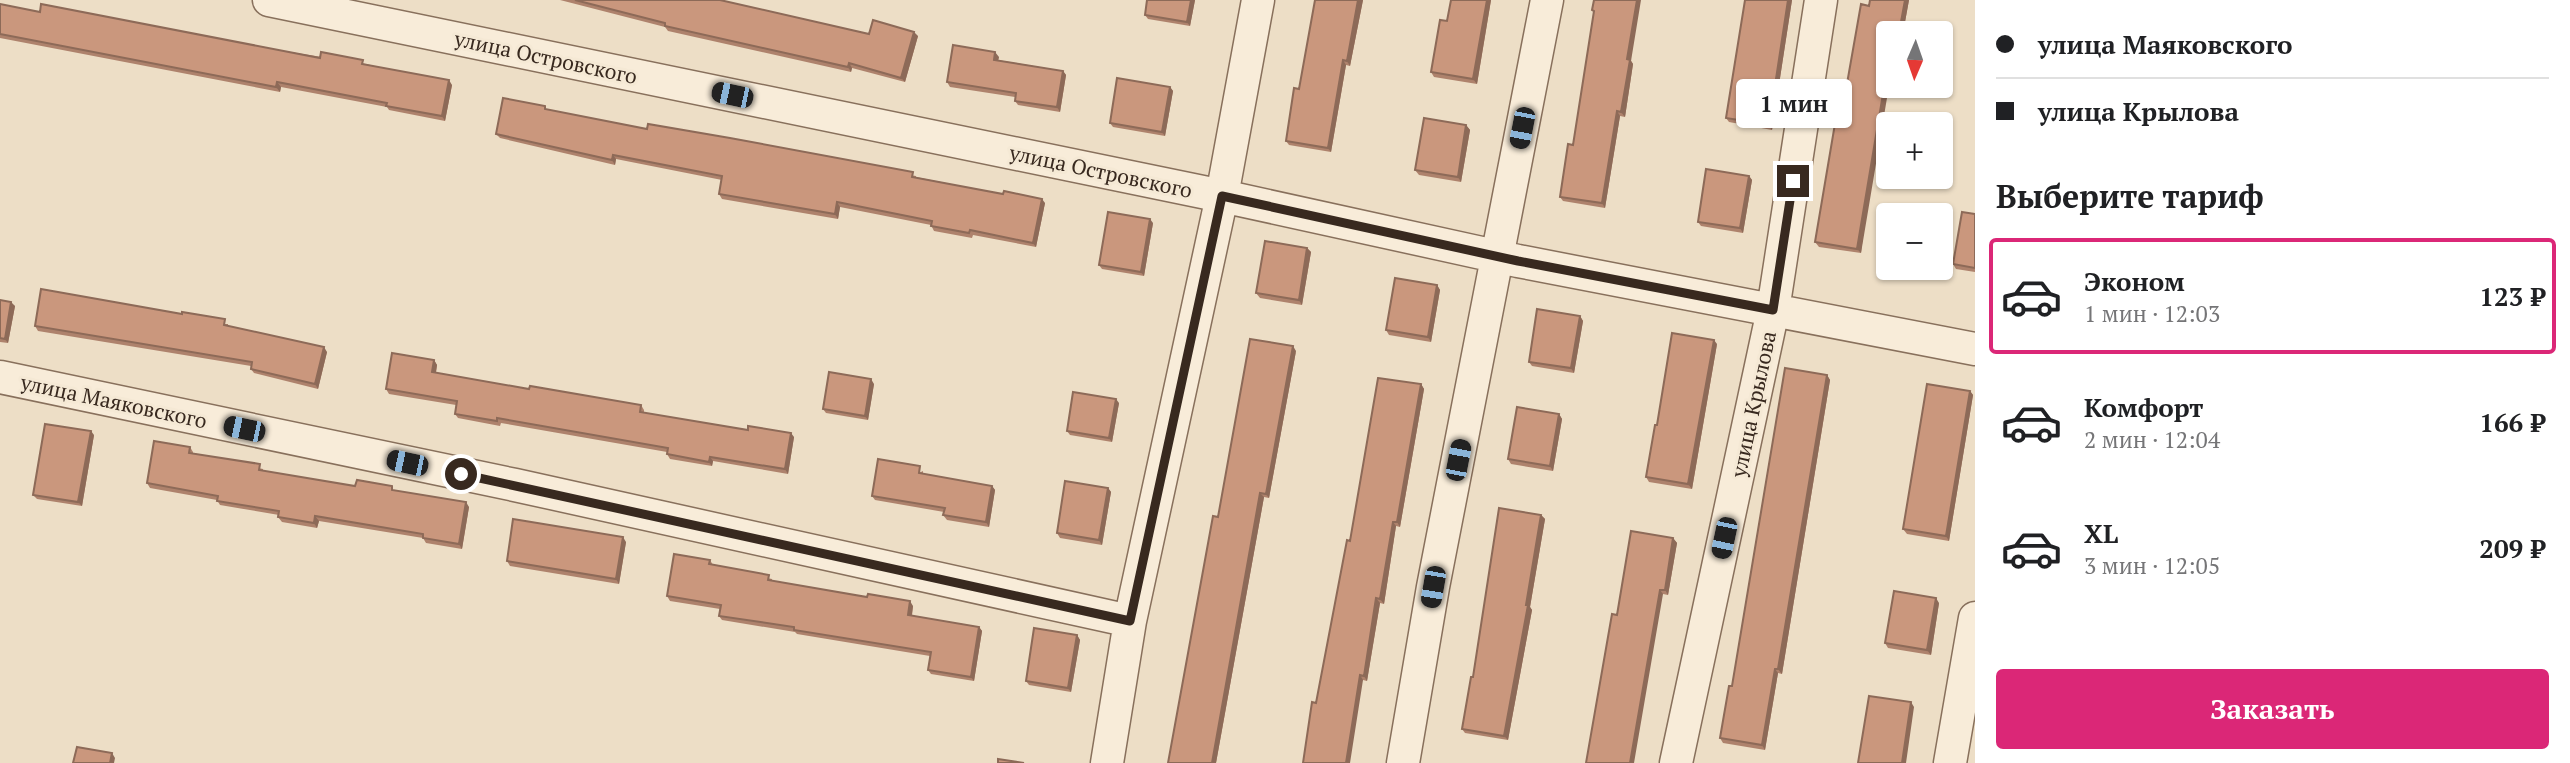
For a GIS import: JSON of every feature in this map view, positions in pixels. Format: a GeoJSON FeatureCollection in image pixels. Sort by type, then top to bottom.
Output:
{"type":"FeatureCollection","features":[{"type":"Feature","properties":{"kind":"street","name":"улица Островского"},"geometry":{"type":"LineString","coordinates":[[269,0],[1222,196],[1497,256],[1975,349]]}},
{"type":"Feature","properties":{"kind":"street"},"geometry":{"type":"LineString","coordinates":[[1107,763],[1130,621],[1222,196],[1258,0]]}},
{"type":"Feature","properties":{"kind":"street"},"geometry":{"type":"LineString","coordinates":[[1403,763],[1433,587],[1547,0]]}},
{"type":"Feature","properties":{"kind":"street","name":"улица Крылова"},"geometry":{"type":"LineString","coordinates":[[1676,763],[1773,310],[1821,0]]}},
{"type":"Feature","properties":{"kind":"street","name":"улица Маяковского"},"geometry":{"type":"LineString","coordinates":[[0,377],[515,485],[1130,621]]}},
{"type":"Feature","properties":{"kind":"street"},"geometry":{"type":"LineString","coordinates":[[1950,763],[1975,618]]}},
{"type":"Feature","properties":{"kind":"building"},"geometry":{"type":"Polygon","coordinates":[[[575,0],[720,0],[869,34],[873,20],[914,32],[901,78],[849,63],[848,67],[665,26],[665,23],[575,0]]]}},
{"type":"Feature","properties":{"kind":"building"},"geometry":{"type":"Polygon","coordinates":[[[1147,0],[1191,0],[1187,22],[1145,15],[1147,0]]]}},
{"type":"Feature","properties":{"kind":"building"},"geometry":{"type":"Polygon","coordinates":[[[1315,0],[1358,0],[1347,61],[1343,60],[1328,148],[1286,141],[1294,88],[1299,89],[1315,0]]]}},
{"type":"Feature","properties":{"kind":"building"},"geometry":{"type":"Polygon","coordinates":[[[1451,0],[1487,0],[1473,79],[1431,72],[1440,20],[1447,21],[1451,0]]]}},
{"type":"Feature","properties":{"kind":"building"},"geometry":{"type":"Polygon","coordinates":[[[1594,0],[1637,0],[1627,59],[1630,60],[1621,112],[1617,111],[1602,203],[1560,197],[1568,144],[1573,145],[1594,0]]]}},
{"type":"Feature","properties":{"kind":"building"},"geometry":{"type":"Polygon","coordinates":[[[1745,0],[1788,0],[1769,125],[1726,118],[1745,0]]]}},
{"type":"Feature","properties":{"kind":"building"},"geometry":{"type":"Polygon","coordinates":[[[1870,0],[1905,0],[1901,21],[1876,21],[1876,98],[1882,98],[1880,112],[1876,112],[1876,136],[1857,249],[1815,242],[1840,94],[1845,95],[1861,4],[1869,6],[1870,0]]]}},
{"type":"Feature","properties":{"kind":"building"},"geometry":{"type":"Polygon","coordinates":[[[0,4],[40,12],[41,4],[320,58],[321,52],[363,60],[362,64],[449,80],[442,116],[277,82],[276,87],[0,34],[0,4]]]}},
{"type":"Feature","properties":{"kind":"building"},"geometry":{"type":"Polygon","coordinates":[[[953,45],[995,52],[994,60],[1063,71],[1057,107],[1015,101],[1016,93],[947,82],[953,45]]]}},
{"type":"Feature","properties":{"kind":"building"},"geometry":{"type":"Polygon","coordinates":[[[1117,78],[1170,87],[1162,132],[1110,123],[1117,78]]]}},
{"type":"Feature","properties":{"kind":"building"},"geometry":{"type":"Polygon","coordinates":[[[503,98],[647,129],[648,124],[730,138],[913,172],[912,177],[1042,199],[1033,243],[970,230],[969,233],[931,226],[932,221],[837,202],[835,214],[719,194],[722,176],[613,155],[612,160],[496,134],[503,98]]]}},
{"type":"Feature","properties":{"kind":"building"},"geometry":{"type":"Polygon","coordinates":[[[1424,118],[1466,125],[1458,177],[1415,170],[1424,118]]]}},
{"type":"Feature","properties":{"kind":"building"},"geometry":{"type":"Polygon","coordinates":[[[1706,169],[1749,176],[1740,228],[1698,222],[1706,169]]]}},
{"type":"Feature","properties":{"kind":"building"},"geometry":{"type":"Polygon","coordinates":[[[1108,212],[1150,219],[1141,272],[1099,265],[1108,212]]]}},
{"type":"Feature","properties":{"kind":"building"},"geometry":{"type":"Polygon","coordinates":[[[1962,212],[1975,214],[1975,268],[1953,264],[1962,212]]]}},
{"type":"Feature","properties":{"kind":"building"},"geometry":{"type":"Polygon","coordinates":[[[1265,241],[1307,248],[1299,300],[1256,293],[1265,241]]]}},
{"type":"Feature","properties":{"kind":"building"},"geometry":{"type":"Polygon","coordinates":[[[1395,278],[1437,285],[1428,337],[1386,330],[1395,278]]]}},
{"type":"Feature","properties":{"kind":"building"},"geometry":{"type":"Polygon","coordinates":[[[41,289],[225,319],[224,325],[324,347],[315,384],[251,369],[252,362],[35,326],[41,289]]]}},
{"type":"Feature","properties":{"kind":"building"},"geometry":{"type":"Polygon","coordinates":[[[0,300],[11,302],[5,339],[0,338],[0,300]]]}},
{"type":"Feature","properties":{"kind":"building"},"geometry":{"type":"Polygon","coordinates":[[[1537,309],[1580,316],[1571,368],[1529,362],[1537,309]]]}},
{"type":"Feature","properties":{"kind":"building"},"geometry":{"type":"Polygon","coordinates":[[[1672,333],[1714,340],[1688,484],[1646,477],[1672,333]]]}},
{"type":"Feature","properties":{"kind":"building"},"geometry":{"type":"Polygon","coordinates":[[[1250,339],[1293,346],[1266,494],[1260,493],[1212,763],[1168,763],[1213,516],[1218,517],[1250,339]]]}},
{"type":"Feature","properties":{"kind":"building"},"geometry":{"type":"Polygon","coordinates":[[[392,353],[434,360],[432,372],[641,405],[640,412],[748,430],[748,426],[791,433],[785,469],[710,457],[709,462],[667,454],[668,448],[497,418],[497,421],[455,414],[457,401],[386,389],[392,353]]]}},
{"type":"Feature","properties":{"kind":"building"},"geometry":{"type":"Polygon","coordinates":[[[1785,368],[1827,375],[1778,669],[1775,669],[1762,745],[1720,738],[1729,686],[1732,686],[1785,368]]]}},
{"type":"Feature","properties":{"kind":"building"},"geometry":{"type":"Polygon","coordinates":[[[829,372],[871,379],[865,416],[823,409],[829,372]]]}},
{"type":"Feature","properties":{"kind":"building"},"geometry":{"type":"Polygon","coordinates":[[[1378,378],[1421,384],[1397,522],[1393,522],[1380,599],[1376,598],[1364,676],[1360,675],[1346,763],[1303,763],[1312,702],[1316,703],[1347,540],[1350,541],[1378,378]]]}},
{"type":"Feature","properties":{"kind":"building"},"geometry":{"type":"Polygon","coordinates":[[[1927,384],[1970,391],[1946,536],[1903,529],[1927,384]]]}},
{"type":"Feature","properties":{"kind":"building"},"geometry":{"type":"Polygon","coordinates":[[[1073,392],[1116,399],[1109,438],[1067,431],[1073,392]]]}},
{"type":"Feature","properties":{"kind":"building"},"geometry":{"type":"Polygon","coordinates":[[[1517,407],[1559,414],[1550,466],[1508,459],[1517,407]]]}},
{"type":"Feature","properties":{"kind":"building"},"geometry":{"type":"Polygon","coordinates":[[[45,424],[91,431],[78,502],[33,495],[45,424]]]}},
{"type":"Feature","properties":{"kind":"building"},"geometry":{"type":"Polygon","coordinates":[[[154,441],[190,447],[189,453],[260,464],[259,470],[355,486],[357,480],[392,486],[392,490],[466,502],[459,544],[423,538],[423,534],[315,516],[314,523],[278,517],[279,511],[217,501],[218,496],[147,483],[154,441]]]}},
{"type":"Feature","properties":{"kind":"building"},"geometry":{"type":"Polygon","coordinates":[[[878,459],[920,466],[919,473],[992,486],[986,522],[943,515],[945,508],[872,496],[878,459]]]}},
{"type":"Feature","properties":{"kind":"building"},"geometry":{"type":"Polygon","coordinates":[[[1065,481],[1108,488],[1099,540],[1057,533],[1065,481]]]}},
{"type":"Feature","properties":{"kind":"building"},"geometry":{"type":"Polygon","coordinates":[[[1499,508],[1541,515],[1504,736],[1462,729],[1473,677],[1499,508]]]}},
{"type":"Feature","properties":{"kind":"building"},"geometry":{"type":"Polygon","coordinates":[[[513,519],[623,537],[616,579],[507,561],[513,519]]]}},
{"type":"Feature","properties":{"kind":"building"},"geometry":{"type":"Polygon","coordinates":[[[1631,531],[1673,538],[1665,590],[1660,590],[1630,763],[1586,763],[1612,614],[1617,615],[1631,531]]]}},
{"type":"Feature","properties":{"kind":"building"},"geometry":{"type":"Polygon","coordinates":[[[674,554],[710,560],[709,564],[769,575],[768,580],[867,597],[868,594],[910,601],[908,615],[979,627],[971,677],[928,670],[931,652],[719,616],[721,605],[667,596],[674,554]]]}},
{"type":"Feature","properties":{"kind":"building"},"geometry":{"type":"Polygon","coordinates":[[[1894,591],[1936,598],[1927,650],[1885,643],[1894,591]]]}},
{"type":"Feature","properties":{"kind":"building"},"geometry":{"type":"Polygon","coordinates":[[[1034,628],[1077,635],[1068,688],[1026,681],[1034,628]]]}},
{"type":"Feature","properties":{"kind":"building"},"geometry":{"type":"Polygon","coordinates":[[[1869,696],[1911,702],[1902,763],[1858,763],[1869,696]]]}},
{"type":"Feature","properties":{"kind":"building"},"geometry":{"type":"Polygon","coordinates":[[[77,747],[112,753],[110,763],[73,763],[77,747]]]}},
{"type":"Feature","properties":{"kind":"building"},"geometry":{"type":"Polygon","coordinates":[[[998,759],[1024,763],[998,763],[998,759]]]}},
{"type":"Feature","properties":{"kind":"route"},"geometry":{"type":"LineString","coordinates":[[461,474],[1130,621],[1222,196],[1518,261],[1773,310],[1793,181]]}}]}
